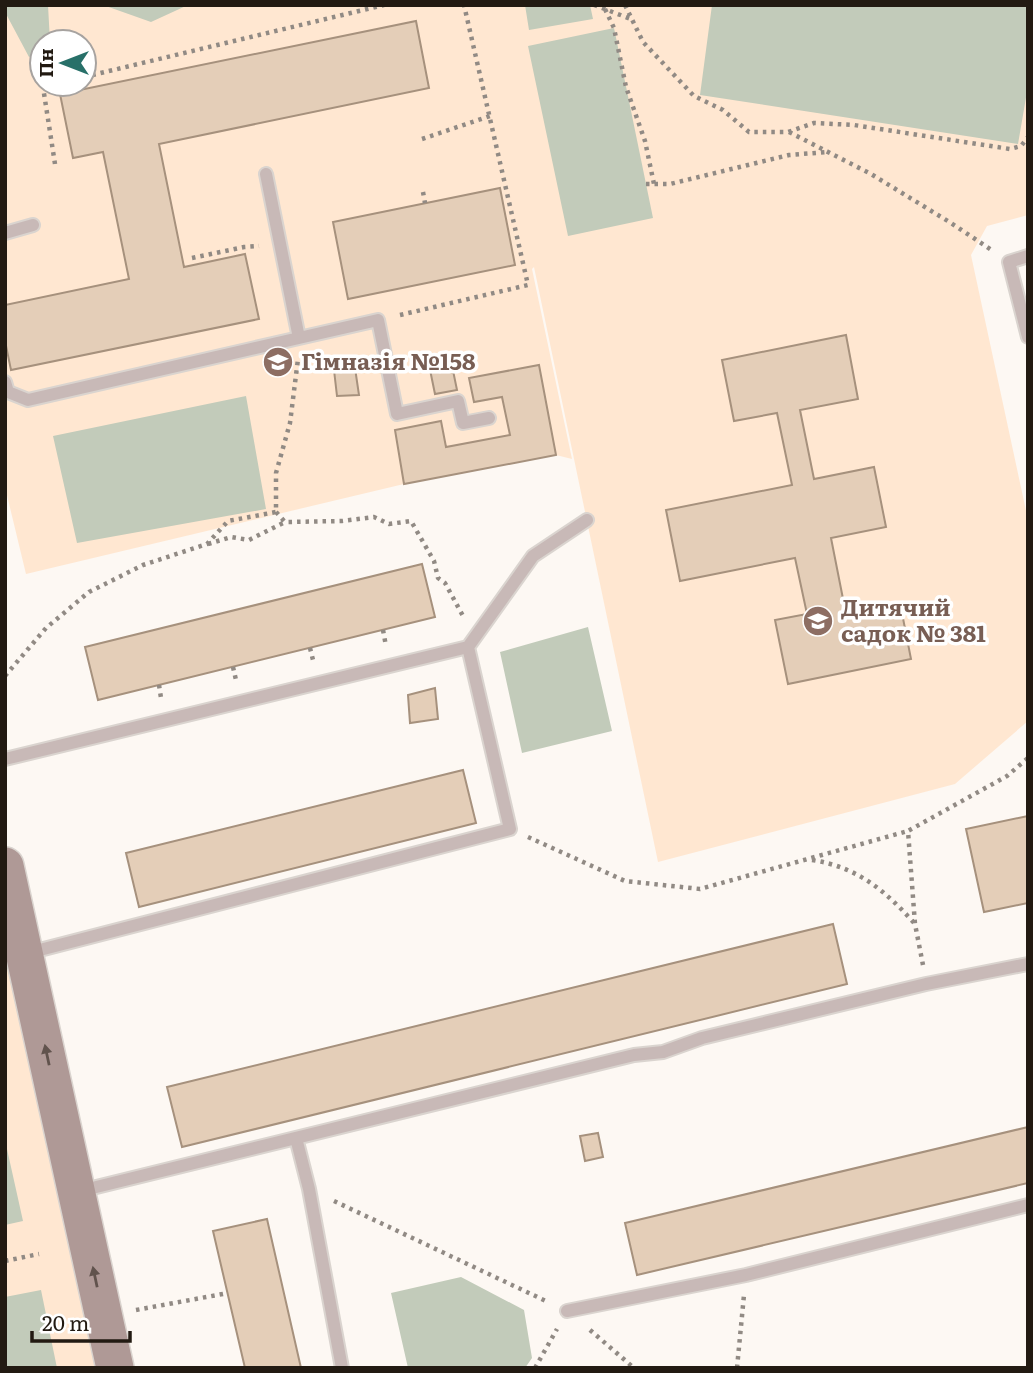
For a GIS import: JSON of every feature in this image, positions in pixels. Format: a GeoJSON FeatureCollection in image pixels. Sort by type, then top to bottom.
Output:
{"type":"FeatureCollection","features":[{"type":"Feature","properties":{"kind":"street"},"geometry":{"type":"LineString","coordinates":[[5,866],[11,915],[25,954],[114,1368]]}},
{"type":"Feature","properties":{"kind":"lane"},"geometry":{"type":"LineString","coordinates":[[266,174],[299,338]]}},
{"type":"Feature","properties":{"kind":"lane"},"geometry":{"type":"LineString","coordinates":[[5,233],[33,225]]}},
{"type":"Feature","properties":{"kind":"lane"},"geometry":{"type":"LineString","coordinates":[[1028,256],[1009,262],[1028,337]]}},
{"type":"Feature","properties":{"kind":"lane"},"geometry":{"type":"LineString","coordinates":[[5,382],[8,392],[28,400],[378,320],[397,414],[458,401],[463,424],[489,418]]}},
{"type":"Feature","properties":{"kind":"lane"},"geometry":{"type":"LineString","coordinates":[[5,760],[471,642],[533,556],[587,520]]}},
{"type":"Feature","properties":{"kind":"lane"},"geometry":{"type":"LineString","coordinates":[[25,954],[510,829],[471,642]]}},
{"type":"Feature","properties":{"kind":"lane"},"geometry":{"type":"LineString","coordinates":[[76,1191],[634,1055],[663,1052],[702,1038],[926,984],[1028,964]]}},
{"type":"Feature","properties":{"kind":"lane"},"geometry":{"type":"LineString","coordinates":[[296,1138],[309,1189],[342,1368]]}},
{"type":"Feature","properties":{"kind":"lane"},"geometry":{"type":"LineString","coordinates":[[567,1311],[746,1275],[1028,1205]]}},
{"type":"Feature","properties":{"kind":"path"},"geometry":{"type":"LineString","coordinates":[[98,74],[384,5]]}},
{"type":"Feature","properties":{"kind":"path"},"geometry":{"type":"LineString","coordinates":[[378,320],[528,285],[464,5]]}},
{"type":"Feature","properties":{"kind":"path"},"geometry":{"type":"LineString","coordinates":[[594,5],[632,19]]}},
{"type":"Feature","properties":{"kind":"path"},"geometry":{"type":"LineString","coordinates":[[625,5],[643,42],[694,96],[723,110],[749,131],[788,131],[814,122],[854,125],[1010,149],[1021,146],[1028,137]]}},
{"type":"Feature","properties":{"kind":"path"},"geometry":{"type":"LineString","coordinates":[[605,9],[614,28],[626,87],[645,141],[654,184]]}},
{"type":"Feature","properties":{"kind":"path"},"geometry":{"type":"LineString","coordinates":[[45,98],[55,164]]}},
{"type":"Feature","properties":{"kind":"path"},"geometry":{"type":"LineString","coordinates":[[422,139],[490,116]]}},
{"type":"Feature","properties":{"kind":"path"},"geometry":{"type":"LineString","coordinates":[[788,131],[871,174],[1009,262]]}},
{"type":"Feature","properties":{"kind":"path"},"geometry":{"type":"LineString","coordinates":[[646,184],[670,184],[789,155],[828,152]]}},
{"type":"Feature","properties":{"kind":"path"},"geometry":{"type":"LineString","coordinates":[[423,192],[425,203]]}},
{"type":"Feature","properties":{"kind":"path"},"geometry":{"type":"LineString","coordinates":[[192,258],[259,246]]}},
{"type":"Feature","properties":{"kind":"path"},"geometry":{"type":"LineString","coordinates":[[285,522],[276,512],[276,473],[290,423],[299,338]]}},
{"type":"Feature","properties":{"kind":"path"},"geometry":{"type":"LineString","coordinates":[[207,544],[228,521],[276,512]]}},
{"type":"Feature","properties":{"kind":"path"},"geometry":{"type":"LineString","coordinates":[[5,676],[46,628],[89,592],[143,565],[231,537],[249,540],[285,522],[342,522],[374,517],[389,524],[411,521],[434,561],[438,578],[446,583],[471,642]]}},
{"type":"Feature","properties":{"kind":"path"},"geometry":{"type":"LineString","coordinates":[[510,829],[625,881],[700,889],[908,831],[1007,776],[1028,758]]}},
{"type":"Feature","properties":{"kind":"path"},"geometry":{"type":"LineString","coordinates":[[908,831],[915,924],[926,984]]}},
{"type":"Feature","properties":{"kind":"path"},"geometry":{"type":"LineString","coordinates":[[808,859],[833,863],[866,878],[900,907],[915,924]]}},
{"type":"Feature","properties":{"kind":"path"},"geometry":{"type":"LineString","coordinates":[[309,1189],[567,1311],[634,1368]]}},
{"type":"Feature","properties":{"kind":"path"},"geometry":{"type":"LineString","coordinates":[[5,1261],[39,1254]]}},
{"type":"Feature","properties":{"kind":"path"},"geometry":{"type":"LineString","coordinates":[[737,1368],[746,1275]]}},
{"type":"Feature","properties":{"kind":"path"},"geometry":{"type":"LineString","coordinates":[[132,1310],[228,1293]]}},
{"type":"Feature","properties":{"kind":"path"},"geometry":{"type":"LineString","coordinates":[[535,1368],[567,1311]]}},
{"type":"Feature","properties":{"kind":"shaded area","name":"Гімназія №158"},"geometry":{"type":"Polygon","coordinates":[[[5,5],[1028,5],[1028,215],[987,226],[971,255],[1028,520],[1028,721],[955,784],[658,862],[534,267],[532,269],[572,459],[556,455],[404,484],[26,574],[5,487],[5,5]]]}},
{"type":"Feature","properties":{"kind":"shaded area"},"geometry":{"type":"Polygon","coordinates":[[[5,931],[97,1368],[5,1368],[5,931]]]}},
{"type":"Feature","properties":{"kind":"green space"},"geometry":{"type":"Polygon","coordinates":[[[5,5],[48,5],[49,28],[28,28],[28,55],[5,12],[5,5]]]}},
{"type":"Feature","properties":{"kind":"green space"},"geometry":{"type":"Polygon","coordinates":[[[103,5],[188,5],[151,22],[103,5]]]}},
{"type":"Feature","properties":{"kind":"green space"},"geometry":{"type":"Polygon","coordinates":[[[525,5],[590,5],[593,19],[529,30],[525,5]]]}},
{"type":"Feature","properties":{"kind":"green space"},"geometry":{"type":"Polygon","coordinates":[[[712,5],[1028,5],[1028,86],[1018,144],[700,95],[712,5]]]}},
{"type":"Feature","properties":{"kind":"green space"},"geometry":{"type":"Polygon","coordinates":[[[614,28],[653,218],[568,236],[528,46],[614,28]]]}},
{"type":"Feature","properties":{"kind":"green space"},"geometry":{"type":"Polygon","coordinates":[[[246,396],[266,509],[77,543],[53,436],[246,396]]]}},
{"type":"Feature","properties":{"kind":"green space"},"geometry":{"type":"Polygon","coordinates":[[[588,627],[612,731],[522,753],[500,652],[588,627]]]}},
{"type":"Feature","properties":{"kind":"green space"},"geometry":{"type":"Polygon","coordinates":[[[5,1140],[23,1221],[5,1225],[5,1140]]]}},
{"type":"Feature","properties":{"kind":"green space"},"geometry":{"type":"Polygon","coordinates":[[[461,1277],[524,1310],[532,1358],[525,1368],[408,1368],[391,1293],[461,1277]]]}},
{"type":"Feature","properties":{"kind":"green space"},"geometry":{"type":"Polygon","coordinates":[[[41,1290],[57,1368],[5,1368],[5,1297],[41,1290]]]}},
{"type":"Feature","properties":{"kind":"building"},"geometry":{"type":"Polygon","coordinates":[[[416,21],[429,88],[159,144],[184,267],[245,254],[259,319],[11,370],[5,341],[5,305],[129,279],[103,152],[73,158],[61,98],[98,98],[98,86],[416,21]]]}},
{"type":"Feature","properties":{"kind":"building"},"geometry":{"type":"Polygon","coordinates":[[[500,188],[515,265],[348,299],[333,222],[500,188]]]}},
{"type":"Feature","properties":{"kind":"building","name":"Дитячий садок № 381"},"geometry":{"type":"Polygon","coordinates":[[[846,335],[858,399],[800,410],[814,479],[874,467],[886,527],[831,538],[846,614],[900,603],[911,659],[788,684],[775,620],[807,614],[795,558],[680,581],[666,510],[792,485],[777,413],[734,421],[722,360],[846,335]]]}},
{"type":"Feature","properties":{"kind":"building"},"geometry":{"type":"Polygon","coordinates":[[[450,356],[457,390],[435,394],[428,360],[450,356]]]}},
{"type":"Feature","properties":{"kind":"building"},"geometry":{"type":"Polygon","coordinates":[[[539,365],[556,455],[404,484],[395,430],[441,421],[446,447],[510,435],[502,397],[474,402],[469,378],[539,365]]]}},
{"type":"Feature","properties":{"kind":"building"},"geometry":{"type":"Polygon","coordinates":[[[355,368],[359,395],[337,396],[334,370],[355,368]]]}},
{"type":"Feature","properties":{"kind":"building"},"geometry":{"type":"Polygon","coordinates":[[[422,564],[435,617],[98,700],[85,647],[422,564]]]}},
{"type":"Feature","properties":{"kind":"building"},"geometry":{"type":"Polygon","coordinates":[[[435,688],[438,719],[410,723],[408,695],[435,688]]]}},
{"type":"Feature","properties":{"kind":"building"},"geometry":{"type":"Polygon","coordinates":[[[463,770],[476,823],[139,907],[126,853],[463,770]]]}},
{"type":"Feature","properties":{"kind":"building"},"geometry":{"type":"Polygon","coordinates":[[[1028,816],[1028,903],[984,912],[966,829],[1028,816]]]}},
{"type":"Feature","properties":{"kind":"building"},"geometry":{"type":"Polygon","coordinates":[[[833,924],[847,984],[182,1147],[167,1087],[833,924]]]}},
{"type":"Feature","properties":{"kind":"building"},"geometry":{"type":"Polygon","coordinates":[[[1028,1127],[1028,1183],[637,1275],[625,1223],[1028,1127]]]}},
{"type":"Feature","properties":{"kind":"building"},"geometry":{"type":"Polygon","coordinates":[[[598,1133],[603,1157],[585,1161],[580,1136],[598,1133]]]}},
{"type":"Feature","properties":{"kind":"building"},"geometry":{"type":"Polygon","coordinates":[[[267,1219],[301,1368],[245,1368],[213,1231],[267,1219]]]}},
{"type":"Feature","properties":{"kind":"place","name":"Гімназія №158"},"geometry":{"type":"Point","coordinates":[278,362]}},
{"type":"Feature","properties":{"kind":"place","name":"Дитячий садок № 381"},"geometry":{"type":"Point","coordinates":[818,621]}}]}
